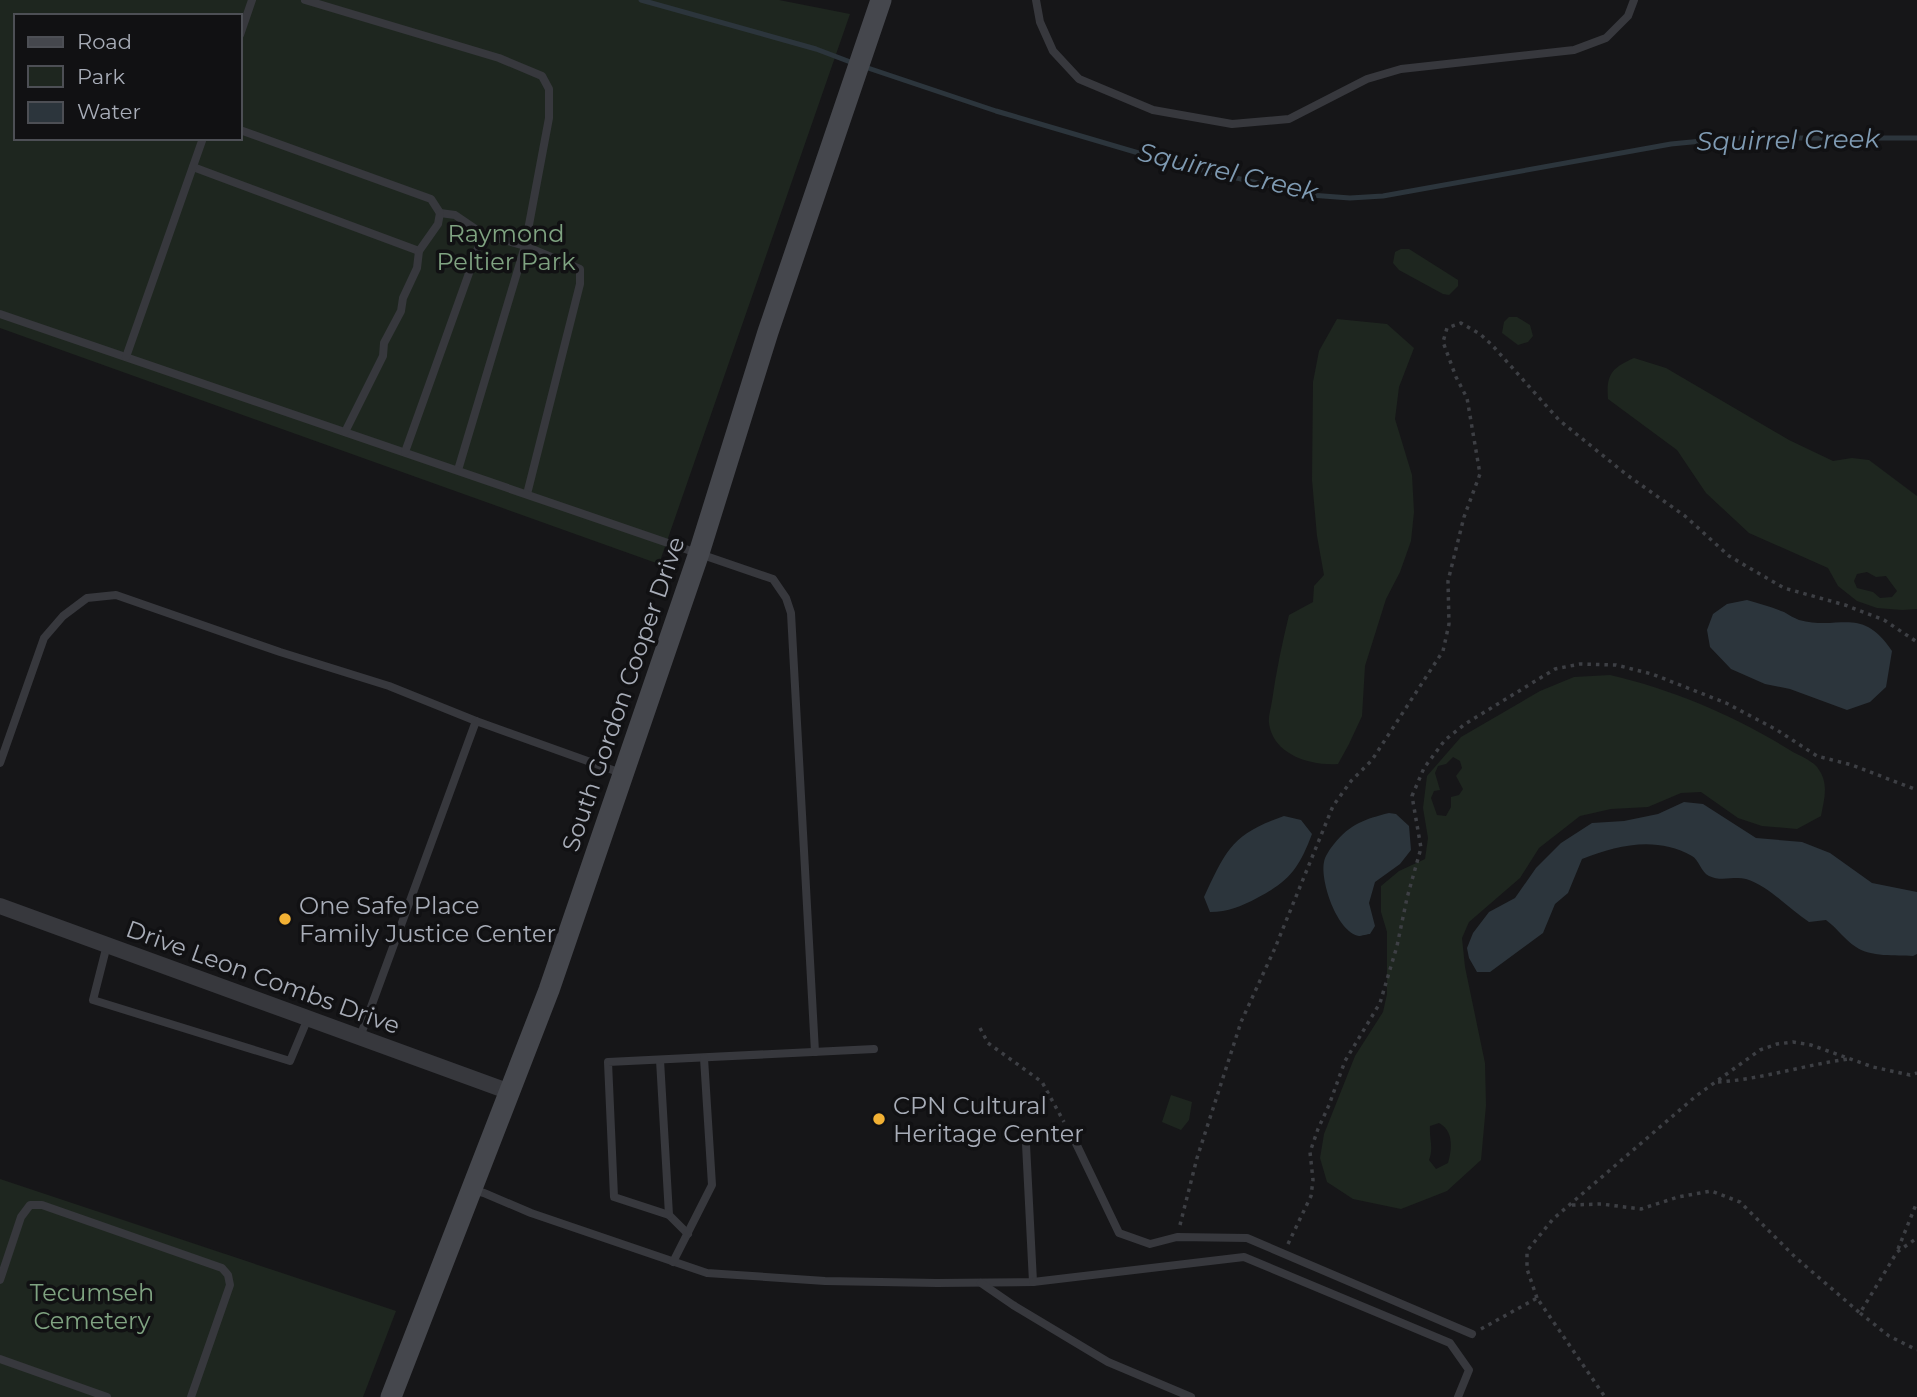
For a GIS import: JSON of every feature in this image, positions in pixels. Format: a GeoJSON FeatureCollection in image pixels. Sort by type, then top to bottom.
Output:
{"type":"FeatureCollection","features":[{"type":"Feature","properties":{"kind":"main road","name":"South Gordon Cooper Drive"},"geometry":{"type":"LineString","coordinates":[[391,1397],[549,990],[699,554],[768,332],[881,0]]}},
{"type":"Feature","properties":{"kind":"street","name":"Drive Leon Combs Drive"},"geometry":{"type":"LineString","coordinates":[[0,906],[509,1092]]}},
{"type":"Feature","properties":{"kind":"lane"},"geometry":{"type":"LineString","coordinates":[[242,29],[252,0]]}},
{"type":"Feature","properties":{"kind":"lane"},"geometry":{"type":"LineString","coordinates":[[305,0],[499,58],[542,76],[549,89],[549,118],[525,246],[458,470]]}},
{"type":"Feature","properties":{"kind":"lane"},"geometry":{"type":"LineString","coordinates":[[1036,0],[1040,22],[1053,51],[1079,79],[1153,110],[1231,124],[1289,119],[1367,79],[1401,69],[1574,51],[1606,38],[1628,16],[1633,0]]}},
{"type":"Feature","properties":{"kind":"lane"},"geometry":{"type":"LineString","coordinates":[[242,131],[431,199],[440,213],[438,224],[419,251],[417,268],[403,298],[401,311],[384,343],[383,356],[345,432]]}},
{"type":"Feature","properties":{"kind":"lane"},"geometry":{"type":"LineString","coordinates":[[126,358],[202,140]]}},
{"type":"Feature","properties":{"kind":"lane"},"geometry":{"type":"LineString","coordinates":[[193,167],[419,251]]}},
{"type":"Feature","properties":{"kind":"lane"},"geometry":{"type":"LineString","coordinates":[[440,213],[456,215],[483,234],[525,246],[580,269],[580,284],[527,494]]}},
{"type":"Feature","properties":{"kind":"lane"},"geometry":{"type":"LineString","coordinates":[[405,452],[483,234]]}},
{"type":"Feature","properties":{"kind":"lane"},"geometry":{"type":"LineString","coordinates":[[0,314],[773,579],[786,597],[791,613],[815,1052]]}},
{"type":"Feature","properties":{"kind":"lane"},"geometry":{"type":"LineString","coordinates":[[0,763],[44,638],[63,616],[87,598],[116,595],[280,652],[389,686],[476,721],[624,774]]}},
{"type":"Feature","properties":{"kind":"lane"},"geometry":{"type":"LineString","coordinates":[[360,1037],[476,721]]}},
{"type":"Feature","properties":{"kind":"lane"},"geometry":{"type":"LineString","coordinates":[[107,945],[93,1000],[290,1061],[308,1018]]}},
{"type":"Feature","properties":{"kind":"lane"},"geometry":{"type":"LineString","coordinates":[[688,1234],[669,1214],[614,1197],[608,1062],[874,1049]]}},
{"type":"Feature","properties":{"kind":"lane"},"geometry":{"type":"LineString","coordinates":[[673,1262],[712,1185],[704,1058]]}},
{"type":"Feature","properties":{"kind":"lane"},"geometry":{"type":"LineString","coordinates":[[660,1060],[669,1214]]}},
{"type":"Feature","properties":{"kind":"lane"},"geometry":{"type":"LineString","coordinates":[[1071,1133],[1119,1233],[1150,1244],[1177,1237],[1247,1238],[1472,1334]]}},
{"type":"Feature","properties":{"kind":"lane"},"geometry":{"type":"LineString","coordinates":[[1026,1144],[1033,1282]]}},
{"type":"Feature","properties":{"kind":"lane"},"geometry":{"type":"LineString","coordinates":[[472,1189],[531,1213],[673,1262],[707,1273],[739,1276],[825,1281],[1033,1282],[1244,1257],[1450,1343],[1469,1370],[1458,1397]]}},
{"type":"Feature","properties":{"kind":"lane"},"geometry":{"type":"LineString","coordinates":[[0,1279],[21,1217],[30,1205],[42,1205],[222,1268],[228,1275],[230,1285],[191,1397]]}},
{"type":"Feature","properties":{"kind":"lane"},"geometry":{"type":"LineString","coordinates":[[981,1283],[1013,1306],[1108,1362],[1191,1397]]}},
{"type":"Feature","properties":{"kind":"lane"},"geometry":{"type":"LineString","coordinates":[[0,1359],[107,1397]]}},
{"type":"Feature","properties":{"kind":"path"},"geometry":{"type":"LineString","coordinates":[[1177,1237],[1197,1158],[1241,1022],[1275,948],[1333,806],[1351,781],[1372,760],[1443,651],[1449,624],[1448,581],[1464,517],[1479,474],[1467,398],[1443,342],[1447,328],[1461,323],[1480,334],[1559,419],[1627,475],[1685,516],[1729,556],[1784,588],[1845,605],[1884,620],[1917,642]]}},
{"type":"Feature","properties":{"kind":"path"},"geometry":{"type":"LineString","coordinates":[[1284,1252],[1311,1196],[1313,1180],[1310,1152],[1318,1129],[1345,1060],[1380,1003],[1397,946],[1421,848],[1412,796],[1424,768],[1445,740],[1465,724],[1555,669],[1580,664],[1616,665],[1652,674],[1726,703],[1777,730],[1817,756],[1852,765],[1917,790]]}},
{"type":"Feature","properties":{"kind":"path"},"geometry":{"type":"LineString","coordinates":[[980,1028],[988,1042],[1042,1082],[1071,1133]]}},
{"type":"Feature","properties":{"kind":"path"},"geometry":{"type":"LineString","coordinates":[[1605,1397],[1537,1298],[1527,1269],[1527,1251],[1553,1219],[1716,1082],[1760,1050],[1793,1042],[1811,1045],[1873,1068],[1910,1075],[1917,1073]]}},
{"type":"Feature","properties":{"kind":"path"},"geometry":{"type":"LineString","coordinates":[[1716,1082],[1779,1074],[1848,1059]]}},
{"type":"Feature","properties":{"kind":"path"},"geometry":{"type":"LineString","coordinates":[[1570,1205],[1601,1204],[1641,1209],[1711,1191],[1740,1202],[1795,1256],[1860,1313],[1889,1336],[1917,1350]]}},
{"type":"Feature","properties":{"kind":"path"},"geometry":{"type":"LineString","coordinates":[[1860,1313],[1897,1252],[1917,1202]]}},
{"type":"Feature","properties":{"kind":"path"},"geometry":{"type":"LineString","coordinates":[[1897,1252],[1917,1238]]}},
{"type":"Feature","properties":{"kind":"path"},"geometry":{"type":"LineString","coordinates":[[1472,1334],[1537,1298]]}},
{"type":"Feature","properties":{"kind":"green space","name":"Raymond Peltier Park"},"geometry":{"type":"Polygon","coordinates":[[[0,0],[779,0],[850,14],[659,564],[0,328],[0,0]]]}},
{"type":"Feature","properties":{"kind":"green space"},"geometry":{"type":"Polygon","coordinates":[[[1409,249],[1458,280],[1458,286],[1449,295],[1443,294],[1399,270],[1393,263],[1395,252],[1409,249]]]}},
{"type":"Feature","properties":{"kind":"green space"},"geometry":{"type":"Polygon","coordinates":[[[1509,317],[1517,317],[1530,325],[1533,336],[1528,342],[1518,345],[1502,333],[1504,322],[1509,317]]]}},
{"type":"Feature","properties":{"kind":"green space"},"geometry":{"type":"Polygon","coordinates":[[[1337,319],[1387,324],[1414,348],[1399,387],[1395,419],[1412,475],[1414,512],[1411,541],[1400,572],[1386,599],[1365,666],[1362,716],[1338,764],[1327,764],[1305,760],[1285,751],[1272,734],[1269,721],[1289,615],[1313,602],[1314,586],[1324,575],[1312,480],[1313,382],[1319,351],[1337,319]]]}},
{"type":"Feature","properties":{"kind":"green space"},"geometry":{"type":"Polygon","coordinates":[[[1634,358],[1666,368],[1789,440],[1833,461],[1852,458],[1869,460],[1917,496],[1917,609],[1877,608],[1857,601],[1838,586],[1828,568],[1749,533],[1706,493],[1677,450],[1608,399],[1608,383],[1612,373],[1634,358]],[[1867,572],[1857,574],[1854,581],[1857,588],[1873,592],[1880,598],[1892,597],[1897,591],[1886,576],[1876,577],[1867,572]]]}},
{"type":"Feature","properties":{"kind":"green space"},"geometry":{"type":"Polygon","coordinates":[[[1610,675],[1658,688],[1728,716],[1772,739],[1811,762],[1819,770],[1825,786],[1821,816],[1797,829],[1762,826],[1738,818],[1701,792],[1681,793],[1648,807],[1611,809],[1580,816],[1539,848],[1520,878],[1469,922],[1462,938],[1465,967],[1485,1063],[1486,1105],[1481,1160],[1447,1191],[1401,1209],[1353,1199],[1327,1182],[1320,1158],[1324,1134],[1355,1056],[1383,1012],[1387,994],[1387,932],[1381,912],[1381,886],[1399,871],[1425,859],[1428,838],[1423,808],[1427,776],[1461,737],[1540,691],[1574,677],[1610,675]],[[1453,757],[1446,764],[1438,766],[1435,773],[1440,790],[1434,791],[1431,798],[1437,815],[1446,816],[1451,807],[1451,797],[1459,795],[1463,789],[1456,776],[1462,768],[1460,761],[1453,757]],[[1439,1123],[1430,1126],[1429,1160],[1436,1169],[1448,1163],[1451,1146],[1447,1131],[1439,1123]]]}},
{"type":"Feature","properties":{"kind":"green space"},"geometry":{"type":"Polygon","coordinates":[[[1171,1095],[1192,1102],[1189,1120],[1181,1130],[1162,1122],[1171,1095]]]}},
{"type":"Feature","properties":{"kind":"green space","name":"Tecumseh Cemetery"},"geometry":{"type":"Polygon","coordinates":[[[0,1179],[396,1311],[363,1397],[0,1397],[0,1179]]]}},
{"type":"Feature","properties":{"kind":"water"},"geometry":{"type":"Polygon","coordinates":[[[1747,600],[1779,610],[1799,620],[1814,623],[1850,622],[1870,628],[1892,651],[1886,687],[1870,702],[1847,710],[1790,689],[1765,684],[1731,669],[1710,647],[1707,630],[1713,614],[1727,604],[1747,600]]]}},
{"type":"Feature","properties":{"kind":"water"},"geometry":{"type":"Polygon","coordinates":[[[1684,802],[1703,804],[1756,838],[1802,842],[1830,853],[1872,883],[1917,892],[1917,954],[1883,955],[1862,950],[1826,920],[1809,922],[1754,882],[1741,878],[1714,878],[1706,874],[1692,856],[1651,844],[1609,850],[1582,859],[1568,893],[1555,904],[1543,933],[1490,972],[1477,972],[1467,948],[1473,933],[1489,912],[1515,898],[1536,868],[1561,843],[1592,823],[1624,821],[1658,814],[1684,802]]]}},
{"type":"Feature","properties":{"kind":"water"},"geometry":{"type":"Polygon","coordinates":[[[1389,813],[1396,814],[1409,826],[1411,850],[1400,864],[1375,882],[1369,903],[1375,926],[1370,934],[1359,936],[1344,925],[1332,905],[1323,870],[1325,860],[1334,844],[1352,827],[1389,813]]]}},
{"type":"Feature","properties":{"kind":"water"},"geometry":{"type":"Polygon","coordinates":[[[1284,816],[1301,820],[1312,834],[1298,865],[1278,886],[1268,892],[1229,910],[1210,912],[1204,897],[1225,855],[1242,837],[1284,816]]]}},
{"type":"Feature","properties":{"kind":"waterway","name":"Squirrel Creek"},"geometry":{"type":"LineString","coordinates":[[641,0],[816,49],[853,63]]}},
{"type":"Feature","properties":{"kind":"waterway","name":"Squirrel Creek"},"geometry":{"type":"LineString","coordinates":[[862,66],[996,111],[1176,164],[1310,195],[1350,198],[1383,196],[1671,144],[1733,138],[1917,138]]}},
{"type":"Feature","properties":{"kind":"place","name":"One Safe Place Family Justice Center"},"geometry":{"type":"Point","coordinates":[285,919]}},
{"type":"Feature","properties":{"kind":"place","name":"CPN Cultural Heritage Center"},"geometry":{"type":"Point","coordinates":[879,1119]}}]}
